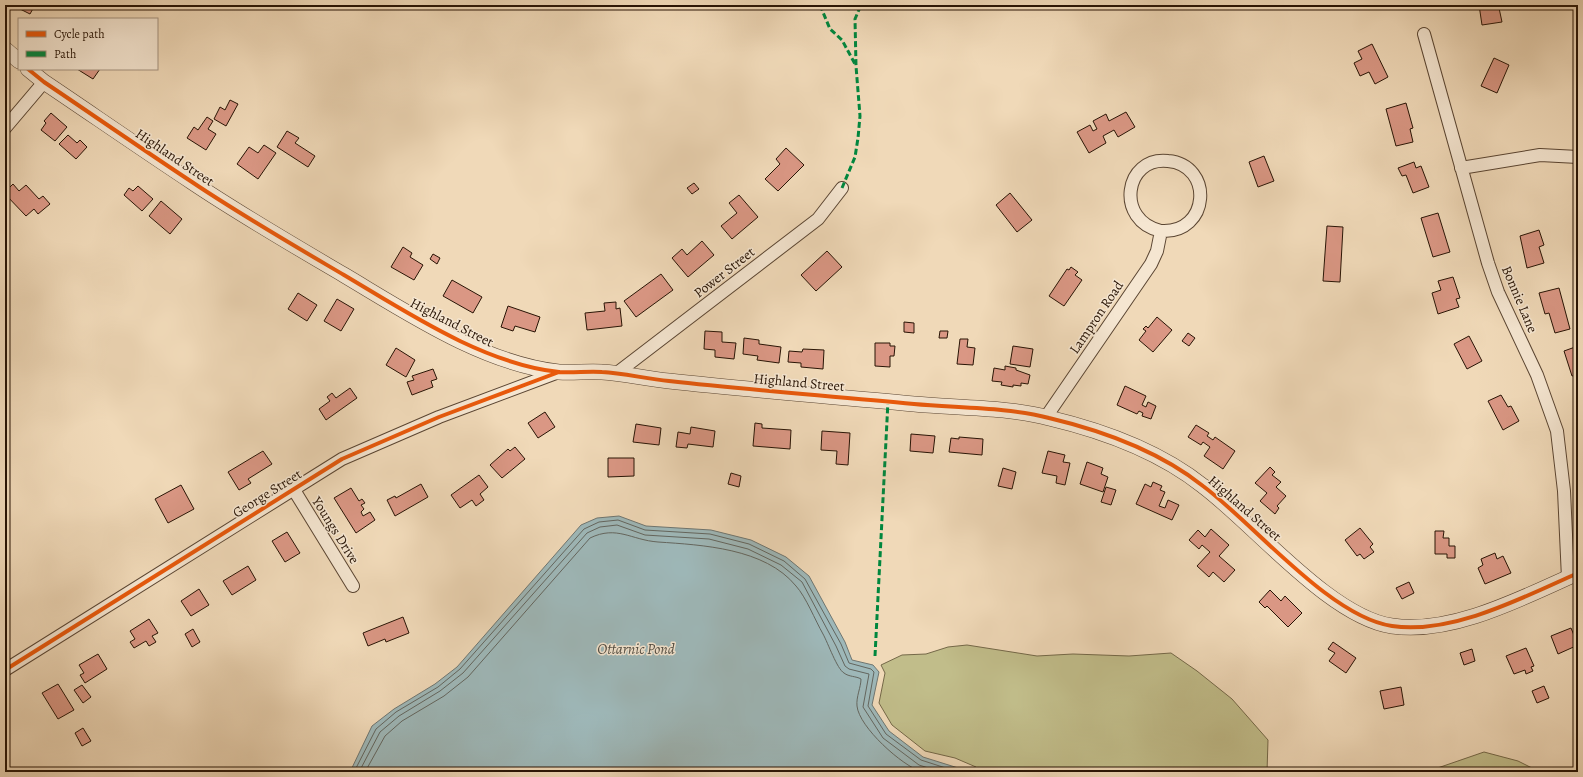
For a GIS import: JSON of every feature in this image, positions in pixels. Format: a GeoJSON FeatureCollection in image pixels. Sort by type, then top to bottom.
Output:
{"type":"FeatureCollection","features":[{"type":"Feature","properties":{"kind":"street","name":"Bonnie Lane"},"geometry":{"type":"LineString","coordinates":[[1424,34],[1461,168],[1498,292],[1537,375],[1557,431],[1573,576]]}},
{"type":"Feature","properties":{"kind":"street"},"geometry":{"type":"LineString","coordinates":[[5,49],[18,61]]}},
{"type":"Feature","properties":{"kind":"street","name":"Highland Street"},"geometry":{"type":"LineString","coordinates":[[29,70],[44,82],[194,184],[380,297],[467,345],[514,362],[559,372],[597,371],[664,381],[990,410],[1046,417],[1122,441],[1152,453],[1179,468],[1227,506],[1313,583],[1338,601],[1372,621],[1394,626],[1418,626],[1449,622],[1506,604],[1573,576]]}},
{"type":"Feature","properties":{"kind":"street"},"geometry":{"type":"LineString","coordinates":[[5,128],[44,82]]}},
{"type":"Feature","properties":{"kind":"street"},"geometry":{"type":"LineString","coordinates":[[1461,168],[1540,155],[1578,157]]}},
{"type":"Feature","properties":{"kind":"street"},"geometry":{"type":"LineString","coordinates":[[1168,160],[1184,166],[1192,173],[1198,182],[1201,199],[1196,215],[1188,223],[1176,230],[1161,231],[1144,224],[1136,216],[1131,205],[1130,194],[1135,178],[1142,169],[1157,161],[1168,160]]}},
{"type":"Feature","properties":{"kind":"street","name":"Power Street"},"geometry":{"type":"LineString","coordinates":[[617,373],[818,219],[842,188]]}},
{"type":"Feature","properties":{"kind":"street","name":"Lampron Road"},"geometry":{"type":"LineString","coordinates":[[1046,417],[1151,264],[1157,251],[1161,231]]}},
{"type":"Feature","properties":{"kind":"street","name":"George Street"},"geometry":{"type":"LineString","coordinates":[[5,670],[342,459],[439,417],[559,372]]}},
{"type":"Feature","properties":{"kind":"street","name":"Youngs Drive"},"geometry":{"type":"LineString","coordinates":[[294,490],[353,586]]}},
{"type":"Feature","properties":{"kind":"shaded area"},"geometry":{"type":"Polygon","coordinates":[[[967,645],[1037,656],[1073,654],[1129,656],[1171,653],[1197,671],[1232,699],[1268,740],[1267,772],[980,772],[976,767],[955,758],[925,751],[892,725],[879,703],[885,673],[881,665],[902,655],[926,654],[948,647],[967,645]]]}},
{"type":"Feature","properties":{"kind":"shaded area"},"geometry":{"type":"Polygon","coordinates":[[[1484,752],[1518,761],[1540,772],[1426,772],[1484,752]]]}},
{"type":"Feature","properties":{"kind":"water","name":"Ottarnic Pond"},"geometry":{"type":"Polygon","coordinates":[[[619,516],[646,526],[711,530],[751,540],[786,557],[809,576],[845,642],[852,660],[873,665],[879,672],[872,705],[889,731],[923,757],[971,772],[350,772],[372,726],[394,709],[435,684],[457,667],[581,525],[597,518],[619,516]]]}},
{"type":"Feature","properties":{"kind":"building"},"geometry":{"type":"Polygon","coordinates":[[[14,5],[35,5],[30,14],[14,5]]]}},
{"type":"Feature","properties":{"kind":"building"},"geometry":{"type":"Polygon","coordinates":[[[1479,5],[1504,5],[1505,7],[1499,8],[1502,22],[1482,25],[1479,5]]]}},
{"type":"Feature","properties":{"kind":"building"},"geometry":{"type":"Polygon","coordinates":[[[1372,44],[1388,77],[1375,84],[1369,72],[1360,76],[1354,63],[1362,59],[1358,51],[1372,44]]]}},
{"type":"Feature","properties":{"kind":"building"},"geometry":{"type":"Polygon","coordinates":[[[1494,58],[1509,65],[1497,93],[1481,86],[1494,58]]]}},
{"type":"Feature","properties":{"kind":"building"},"geometry":{"type":"Polygon","coordinates":[[[79,70],[99,70],[93,79],[79,70]]]}},
{"type":"Feature","properties":{"kind":"building"},"geometry":{"type":"Polygon","coordinates":[[[230,100],[238,104],[226,126],[214,119],[220,107],[225,110],[230,100]]]}},
{"type":"Feature","properties":{"kind":"building"},"geometry":{"type":"Polygon","coordinates":[[[1406,103],[1413,128],[1410,129],[1413,142],[1396,146],[1386,109],[1406,103]]]}},
{"type":"Feature","properties":{"kind":"building"},"geometry":{"type":"Polygon","coordinates":[[[1126,112],[1135,127],[1118,137],[1114,130],[1103,136],[1106,143],[1089,153],[1077,132],[1090,125],[1093,131],[1097,129],[1093,121],[1106,114],[1109,121],[1126,112]]]}},
{"type":"Feature","properties":{"kind":"building"},"geometry":{"type":"Polygon","coordinates":[[[51,113],[67,127],[55,141],[41,130],[46,123],[44,121],[51,113]]]}},
{"type":"Feature","properties":{"kind":"building"},"geometry":{"type":"Polygon","coordinates":[[[207,117],[213,121],[208,129],[216,134],[206,150],[187,138],[194,127],[198,130],[207,117]]]}},
{"type":"Feature","properties":{"kind":"building"},"geometry":{"type":"Polygon","coordinates":[[[287,131],[299,138],[295,143],[315,156],[308,167],[277,147],[287,131]]]}},
{"type":"Feature","properties":{"kind":"building"},"geometry":{"type":"Polygon","coordinates":[[[68,135],[77,143],[80,140],[87,147],[76,159],[59,144],[68,135]]]}},
{"type":"Feature","properties":{"kind":"building"},"geometry":{"type":"Polygon","coordinates":[[[264,145],[276,153],[258,179],[237,164],[249,147],[258,153],[264,145]]]}},
{"type":"Feature","properties":{"kind":"building"},"geometry":{"type":"Polygon","coordinates":[[[786,148],[804,165],[778,191],[765,179],[780,164],[776,159],[786,148]]]}},
{"type":"Feature","properties":{"kind":"building"},"geometry":{"type":"Polygon","coordinates":[[[1264,156],[1274,181],[1258,187],[1249,162],[1264,156]]]}},
{"type":"Feature","properties":{"kind":"building"},"geometry":{"type":"Polygon","coordinates":[[[1414,162],[1416,168],[1421,166],[1429,187],[1413,193],[1406,175],[1402,176],[1398,168],[1414,162]]]}},
{"type":"Feature","properties":{"kind":"building"},"geometry":{"type":"Polygon","coordinates":[[[694,183],[699,189],[692,194],[687,188],[694,183]]]}},
{"type":"Feature","properties":{"kind":"building"},"geometry":{"type":"Polygon","coordinates":[[[13,184],[19,191],[26,185],[39,199],[43,196],[50,204],[38,214],[34,209],[26,216],[5,194],[5,192],[13,184]]]}},
{"type":"Feature","properties":{"kind":"building"},"geometry":{"type":"Polygon","coordinates":[[[138,186],[153,199],[142,211],[124,195],[129,188],[133,191],[138,186]]]}},
{"type":"Feature","properties":{"kind":"building"},"geometry":{"type":"Polygon","coordinates":[[[1010,193],[1032,220],[1017,232],[996,205],[1010,193]]]}},
{"type":"Feature","properties":{"kind":"building"},"geometry":{"type":"Polygon","coordinates":[[[739,195],[758,217],[732,239],[721,226],[737,213],[729,203],[739,195]]]}},
{"type":"Feature","properties":{"kind":"building"},"geometry":{"type":"Polygon","coordinates":[[[161,201],[182,219],[170,234],[149,216],[161,201]]]}},
{"type":"Feature","properties":{"kind":"building"},"geometry":{"type":"Polygon","coordinates":[[[1438,213],[1450,252],[1433,257],[1421,218],[1438,213]]]}},
{"type":"Feature","properties":{"kind":"building"},"geometry":{"type":"Polygon","coordinates":[[[1327,226],[1343,227],[1340,282],[1323,281],[1327,226]]]}},
{"type":"Feature","properties":{"kind":"building"},"geometry":{"type":"Polygon","coordinates":[[[1539,230],[1544,245],[1539,247],[1544,263],[1527,268],[1520,236],[1539,230]]]}},
{"type":"Feature","properties":{"kind":"building"},"geometry":{"type":"Polygon","coordinates":[[[702,241],[714,255],[688,277],[672,258],[682,249],[687,255],[702,241]]]}},
{"type":"Feature","properties":{"kind":"building"},"geometry":{"type":"Polygon","coordinates":[[[403,247],[412,253],[410,257],[423,265],[414,280],[391,267],[403,247]]]}},
{"type":"Feature","properties":{"kind":"building"},"geometry":{"type":"Polygon","coordinates":[[[827,251],[842,267],[816,291],[801,275],[827,251]]]}},
{"type":"Feature","properties":{"kind":"building"},"geometry":{"type":"Polygon","coordinates":[[[433,254],[440,258],[437,264],[430,259],[433,254]]]}},
{"type":"Feature","properties":{"kind":"building"},"geometry":{"type":"Polygon","coordinates":[[[1071,267],[1078,272],[1075,275],[1082,280],[1064,306],[1049,296],[1067,269],[1069,270],[1071,267]]]}},
{"type":"Feature","properties":{"kind":"building"},"geometry":{"type":"Polygon","coordinates":[[[661,274],[673,290],[636,317],[624,301],[661,274]]]}},
{"type":"Feature","properties":{"kind":"building"},"geometry":{"type":"Polygon","coordinates":[[[1453,277],[1460,298],[1456,299],[1459,307],[1438,314],[1432,293],[1441,290],[1438,281],[1453,277]]]}},
{"type":"Feature","properties":{"kind":"building"},"geometry":{"type":"Polygon","coordinates":[[[452,280],[482,297],[473,313],[443,296],[452,280]]]}},
{"type":"Feature","properties":{"kind":"building"},"geometry":{"type":"Polygon","coordinates":[[[1559,288],[1570,329],[1555,333],[1549,313],[1545,314],[1539,293],[1559,288]]]}},
{"type":"Feature","properties":{"kind":"building"},"geometry":{"type":"Polygon","coordinates":[[[298,293],[317,305],[307,321],[288,309],[298,293]]]}},
{"type":"Feature","properties":{"kind":"building"},"geometry":{"type":"Polygon","coordinates":[[[337,299],[354,309],[341,331],[324,321],[337,299]]]}},
{"type":"Feature","properties":{"kind":"building"},"geometry":{"type":"Polygon","coordinates":[[[616,302],[616,309],[620,308],[622,326],[587,330],[585,313],[605,311],[604,303],[616,302]]]}},
{"type":"Feature","properties":{"kind":"building"},"geometry":{"type":"Polygon","coordinates":[[[508,306],[540,317],[535,332],[515,326],[513,331],[501,327],[508,306]]]}},
{"type":"Feature","properties":{"kind":"building"},"geometry":{"type":"Polygon","coordinates":[[[1157,317],[1172,330],[1153,352],[1139,340],[1146,331],[1143,329],[1146,326],[1148,328],[1157,317]]]}},
{"type":"Feature","properties":{"kind":"building"},"geometry":{"type":"Polygon","coordinates":[[[904,322],[914,323],[914,333],[904,332],[904,322]]]}},
{"type":"Feature","properties":{"kind":"building"},"geometry":{"type":"Polygon","coordinates":[[[705,331],[722,332],[722,342],[736,343],[734,359],[715,357],[715,350],[704,349],[705,331]]]}},
{"type":"Feature","properties":{"kind":"building"},"geometry":{"type":"Polygon","coordinates":[[[940,331],[948,331],[947,338],[939,338],[940,331]]]}},
{"type":"Feature","properties":{"kind":"building"},"geometry":{"type":"Polygon","coordinates":[[[1188,333],[1195,338],[1189,346],[1182,341],[1188,333]]]}},
{"type":"Feature","properties":{"kind":"building"},"geometry":{"type":"Polygon","coordinates":[[[1469,336],[1482,361],[1467,369],[1454,344],[1469,336]]]}},
{"type":"Feature","properties":{"kind":"building"},"geometry":{"type":"Polygon","coordinates":[[[744,338],[759,340],[759,344],[781,347],[779,363],[757,360],[758,356],[743,354],[744,338]]]}},
{"type":"Feature","properties":{"kind":"building"},"geometry":{"type":"Polygon","coordinates":[[[960,339],[968,339],[967,347],[975,348],[973,365],[957,364],[960,339]]]}},
{"type":"Feature","properties":{"kind":"building"},"geometry":{"type":"Polygon","coordinates":[[[875,343],[890,343],[890,346],[895,346],[894,356],[890,356],[890,367],[875,366],[875,343]]]}},
{"type":"Feature","properties":{"kind":"building"},"geometry":{"type":"Polygon","coordinates":[[[1013,346],[1033,349],[1030,367],[1010,364],[1013,346]]]}},
{"type":"Feature","properties":{"kind":"building"},"geometry":{"type":"Polygon","coordinates":[[[1578,346],[1578,375],[1572,376],[1564,351],[1578,346]]]}},
{"type":"Feature","properties":{"kind":"building"},"geometry":{"type":"Polygon","coordinates":[[[396,348],[415,360],[406,377],[386,365],[396,348]]]}},
{"type":"Feature","properties":{"kind":"building"},"geometry":{"type":"Polygon","coordinates":[[[803,349],[824,350],[823,369],[801,367],[801,363],[788,362],[789,351],[802,352],[803,349]]]}},
{"type":"Feature","properties":{"kind":"building"},"geometry":{"type":"Polygon","coordinates":[[[1005,366],[1016,368],[1016,370],[1030,375],[1028,384],[1021,383],[1021,386],[1013,385],[1013,387],[1001,385],[1002,382],[992,381],[994,368],[1005,370],[1005,366]]]}},
{"type":"Feature","properties":{"kind":"building"},"geometry":{"type":"Polygon","coordinates":[[[433,369],[437,379],[431,381],[433,387],[412,395],[407,382],[414,380],[412,376],[433,369]]]}},
{"type":"Feature","properties":{"kind":"building"},"geometry":{"type":"Polygon","coordinates":[[[1125,386],[1146,396],[1142,405],[1146,407],[1148,402],[1156,406],[1151,419],[1142,416],[1143,413],[1139,411],[1137,414],[1117,405],[1125,386]]]}},
{"type":"Feature","properties":{"kind":"building"},"geometry":{"type":"Polygon","coordinates":[[[350,388],[357,398],[326,420],[319,409],[330,401],[327,397],[332,393],[336,398],[350,388]]]}},
{"type":"Feature","properties":{"kind":"building"},"geometry":{"type":"Polygon","coordinates":[[[1501,395],[1508,407],[1511,406],[1519,421],[1503,430],[1488,401],[1501,395]]]}},
{"type":"Feature","properties":{"kind":"building"},"geometry":{"type":"Polygon","coordinates":[[[545,412],[555,427],[538,438],[528,423],[545,412]]]}},
{"type":"Feature","properties":{"kind":"building"},"geometry":{"type":"Polygon","coordinates":[[[755,423],[762,424],[762,428],[791,430],[790,449],[753,446],[755,423]]]}},
{"type":"Feature","properties":{"kind":"building"},"geometry":{"type":"Polygon","coordinates":[[[636,424],[661,428],[659,445],[633,442],[636,424]]]}},
{"type":"Feature","properties":{"kind":"building"},"geometry":{"type":"Polygon","coordinates":[[[1196,425],[1209,433],[1207,436],[1213,440],[1215,437],[1235,451],[1223,469],[1204,456],[1210,447],[1203,442],[1201,445],[1188,437],[1196,425]]]}},
{"type":"Feature","properties":{"kind":"building"},"geometry":{"type":"Polygon","coordinates":[[[691,427],[715,431],[713,447],[688,444],[687,448],[676,447],[678,432],[690,434],[691,427]]]}},
{"type":"Feature","properties":{"kind":"building"},"geometry":{"type":"Polygon","coordinates":[[[822,431],[850,433],[848,465],[836,464],[837,451],[821,450],[822,431]]]}},
{"type":"Feature","properties":{"kind":"building"},"geometry":{"type":"Polygon","coordinates":[[[911,434],[935,436],[933,453],[910,451],[911,434]]]}},
{"type":"Feature","properties":{"kind":"building"},"geometry":{"type":"Polygon","coordinates":[[[959,437],[983,439],[982,455],[949,452],[951,438],[959,439],[959,437]]]}},
{"type":"Feature","properties":{"kind":"building"},"geometry":{"type":"Polygon","coordinates":[[[515,447],[525,459],[502,478],[490,465],[508,449],[510,451],[515,447]]]}},
{"type":"Feature","properties":{"kind":"building"},"geometry":{"type":"Polygon","coordinates":[[[263,451],[272,464],[248,479],[251,483],[239,490],[228,472],[263,451]]]}},
{"type":"Feature","properties":{"kind":"building"},"geometry":{"type":"Polygon","coordinates":[[[1048,451],[1065,455],[1063,462],[1070,463],[1065,485],[1056,483],[1057,476],[1042,473],[1048,451]]]}},
{"type":"Feature","properties":{"kind":"building"},"geometry":{"type":"Polygon","coordinates":[[[608,458],[634,458],[634,476],[608,477],[608,458]]]}},
{"type":"Feature","properties":{"kind":"building"},"geometry":{"type":"Polygon","coordinates":[[[1087,462],[1103,468],[1101,474],[1108,477],[1103,492],[1080,484],[1087,462]]]}},
{"type":"Feature","properties":{"kind":"building"},"geometry":{"type":"Polygon","coordinates":[[[1270,467],[1275,472],[1272,475],[1281,482],[1276,487],[1286,496],[1277,506],[1279,508],[1275,514],[1260,501],[1267,493],[1255,483],[1270,467]]]}},
{"type":"Feature","properties":{"kind":"building"},"geometry":{"type":"Polygon","coordinates":[[[1003,468],[1016,472],[1012,489],[998,486],[1003,468]]]}},
{"type":"Feature","properties":{"kind":"building"},"geometry":{"type":"Polygon","coordinates":[[[731,473],[741,476],[739,487],[728,484],[731,473]]]}},
{"type":"Feature","properties":{"kind":"building"},"geometry":{"type":"Polygon","coordinates":[[[479,475],[488,487],[480,494],[484,500],[476,506],[472,500],[460,508],[451,495],[479,475]]]}},
{"type":"Feature","properties":{"kind":"building"},"geometry":{"type":"Polygon","coordinates":[[[1153,482],[1162,486],[1160,490],[1165,492],[1159,506],[1165,508],[1168,500],[1179,505],[1172,520],[1136,504],[1145,484],[1151,487],[1153,482]]]}},
{"type":"Feature","properties":{"kind":"building"},"geometry":{"type":"Polygon","coordinates":[[[421,484],[428,497],[395,516],[387,500],[395,496],[396,498],[421,484]]]}},
{"type":"Feature","properties":{"kind":"building"},"geometry":{"type":"Polygon","coordinates":[[[181,485],[194,509],[168,523],[155,499],[181,485]]]}},
{"type":"Feature","properties":{"kind":"building"},"geometry":{"type":"Polygon","coordinates":[[[1106,487],[1116,490],[1111,505],[1101,502],[1106,487]]]}},
{"type":"Feature","properties":{"kind":"building"},"geometry":{"type":"Polygon","coordinates":[[[351,488],[359,501],[362,499],[365,503],[361,505],[364,509],[361,512],[363,516],[370,512],[375,520],[356,533],[334,498],[351,488]]]}},
{"type":"Feature","properties":{"kind":"building"},"geometry":{"type":"Polygon","coordinates":[[[1360,528],[1373,544],[1370,547],[1374,552],[1364,559],[1360,554],[1357,556],[1345,540],[1360,528]]]}},
{"type":"Feature","properties":{"kind":"building"},"geometry":{"type":"Polygon","coordinates":[[[1211,529],[1229,545],[1219,556],[1235,570],[1224,582],[1213,572],[1209,577],[1197,566],[1210,552],[1202,545],[1199,549],[1189,540],[1198,530],[1205,537],[1211,529]]]}},
{"type":"Feature","properties":{"kind":"building"},"geometry":{"type":"Polygon","coordinates":[[[1435,531],[1444,531],[1443,538],[1449,538],[1449,546],[1455,546],[1455,558],[1447,558],[1447,554],[1435,554],[1435,531]]]}},
{"type":"Feature","properties":{"kind":"building"},"geometry":{"type":"Polygon","coordinates":[[[287,532],[300,553],[285,562],[272,541],[287,532]]]}},
{"type":"Feature","properties":{"kind":"building"},"geometry":{"type":"Polygon","coordinates":[[[1495,553],[1497,559],[1503,556],[1511,573],[1485,584],[1478,568],[1483,565],[1481,559],[1495,553]]]}},
{"type":"Feature","properties":{"kind":"building"},"geometry":{"type":"Polygon","coordinates":[[[248,566],[256,580],[232,595],[223,581],[248,566]]]}},
{"type":"Feature","properties":{"kind":"building"},"geometry":{"type":"Polygon","coordinates":[[[1409,582],[1414,593],[1402,599],[1396,588],[1409,582]]]}},
{"type":"Feature","properties":{"kind":"building"},"geometry":{"type":"Polygon","coordinates":[[[199,589],[209,605],[191,616],[181,601],[199,589]]]}},
{"type":"Feature","properties":{"kind":"building"},"geometry":{"type":"Polygon","coordinates":[[[1270,590],[1281,601],[1285,596],[1302,613],[1288,627],[1267,606],[1265,608],[1259,602],[1270,590]]]}},
{"type":"Feature","properties":{"kind":"building"},"geometry":{"type":"Polygon","coordinates":[[[403,617],[409,633],[386,642],[385,639],[368,646],[363,633],[403,617]]]}},
{"type":"Feature","properties":{"kind":"building"},"geometry":{"type":"Polygon","coordinates":[[[149,619],[158,633],[152,636],[156,642],[149,646],[146,641],[134,648],[130,642],[135,639],[130,631],[149,619]]]}},
{"type":"Feature","properties":{"kind":"building"},"geometry":{"type":"Polygon","coordinates":[[[1571,628],[1578,645],[1558,654],[1551,636],[1571,628]]]}},
{"type":"Feature","properties":{"kind":"building"},"geometry":{"type":"Polygon","coordinates":[[[193,629],[200,642],[192,647],[185,634],[193,629]]]}},
{"type":"Feature","properties":{"kind":"building"},"geometry":{"type":"Polygon","coordinates":[[[1333,642],[1356,658],[1346,673],[1329,661],[1335,653],[1328,649],[1333,642]]]}},
{"type":"Feature","properties":{"kind":"building"},"geometry":{"type":"Polygon","coordinates":[[[1526,648],[1534,666],[1531,667],[1533,671],[1526,674],[1525,670],[1514,674],[1506,656],[1526,648]]]}},
{"type":"Feature","properties":{"kind":"building"},"geometry":{"type":"Polygon","coordinates":[[[1472,649],[1475,661],[1464,665],[1460,653],[1472,649]]]}},
{"type":"Feature","properties":{"kind":"building"},"geometry":{"type":"Polygon","coordinates":[[[98,654],[107,669],[85,683],[80,675],[84,673],[79,665],[98,654]]]}},
{"type":"Feature","properties":{"kind":"building"},"geometry":{"type":"Polygon","coordinates":[[[58,684],[74,710],[58,719],[42,693],[58,684]]]}},
{"type":"Feature","properties":{"kind":"building"},"geometry":{"type":"Polygon","coordinates":[[[82,685],[91,697],[83,703],[74,690],[82,685]]]}},
{"type":"Feature","properties":{"kind":"building"},"geometry":{"type":"Polygon","coordinates":[[[1544,686],[1549,698],[1537,703],[1532,691],[1544,686]]]}},
{"type":"Feature","properties":{"kind":"building"},"geometry":{"type":"Polygon","coordinates":[[[1401,687],[1404,705],[1384,709],[1380,691],[1401,687]]]}},
{"type":"Feature","properties":{"kind":"building"},"geometry":{"type":"Polygon","coordinates":[[[83,728],[91,741],[82,746],[75,733],[83,728]]]}},
{"type":"Feature","properties":{"kind":"marked path"},"geometry":{"type":"LineString","coordinates":[[820,5],[830,29],[842,40],[855,64]]}},
{"type":"Feature","properties":{"kind":"marked path"},"geometry":{"type":"LineString","coordinates":[[842,188],[855,157],[858,138],[860,116],[856,66],[855,19],[861,5]]}},
{"type":"Feature","properties":{"kind":"marked path"},"geometry":{"type":"LineString","coordinates":[[875,656],[888,401]]}},
{"type":"Feature","properties":{"kind":"cycle path"},"geometry":{"type":"LineString","coordinates":[[29,70],[44,82],[136,145],[248,218],[447,335],[503,359],[531,367],[559,372],[610,373],[730,387],[1017,412],[1033,414],[1090,429],[1130,444],[1168,462],[1203,486],[1318,588],[1343,606],[1368,619],[1392,626],[1415,627],[1439,625],[1463,620],[1511,603],[1578,573]]}},
{"type":"Feature","properties":{"kind":"cycle path"},"geometry":{"type":"LineString","coordinates":[[5,670],[342,459],[439,417],[559,372]]}}]}
